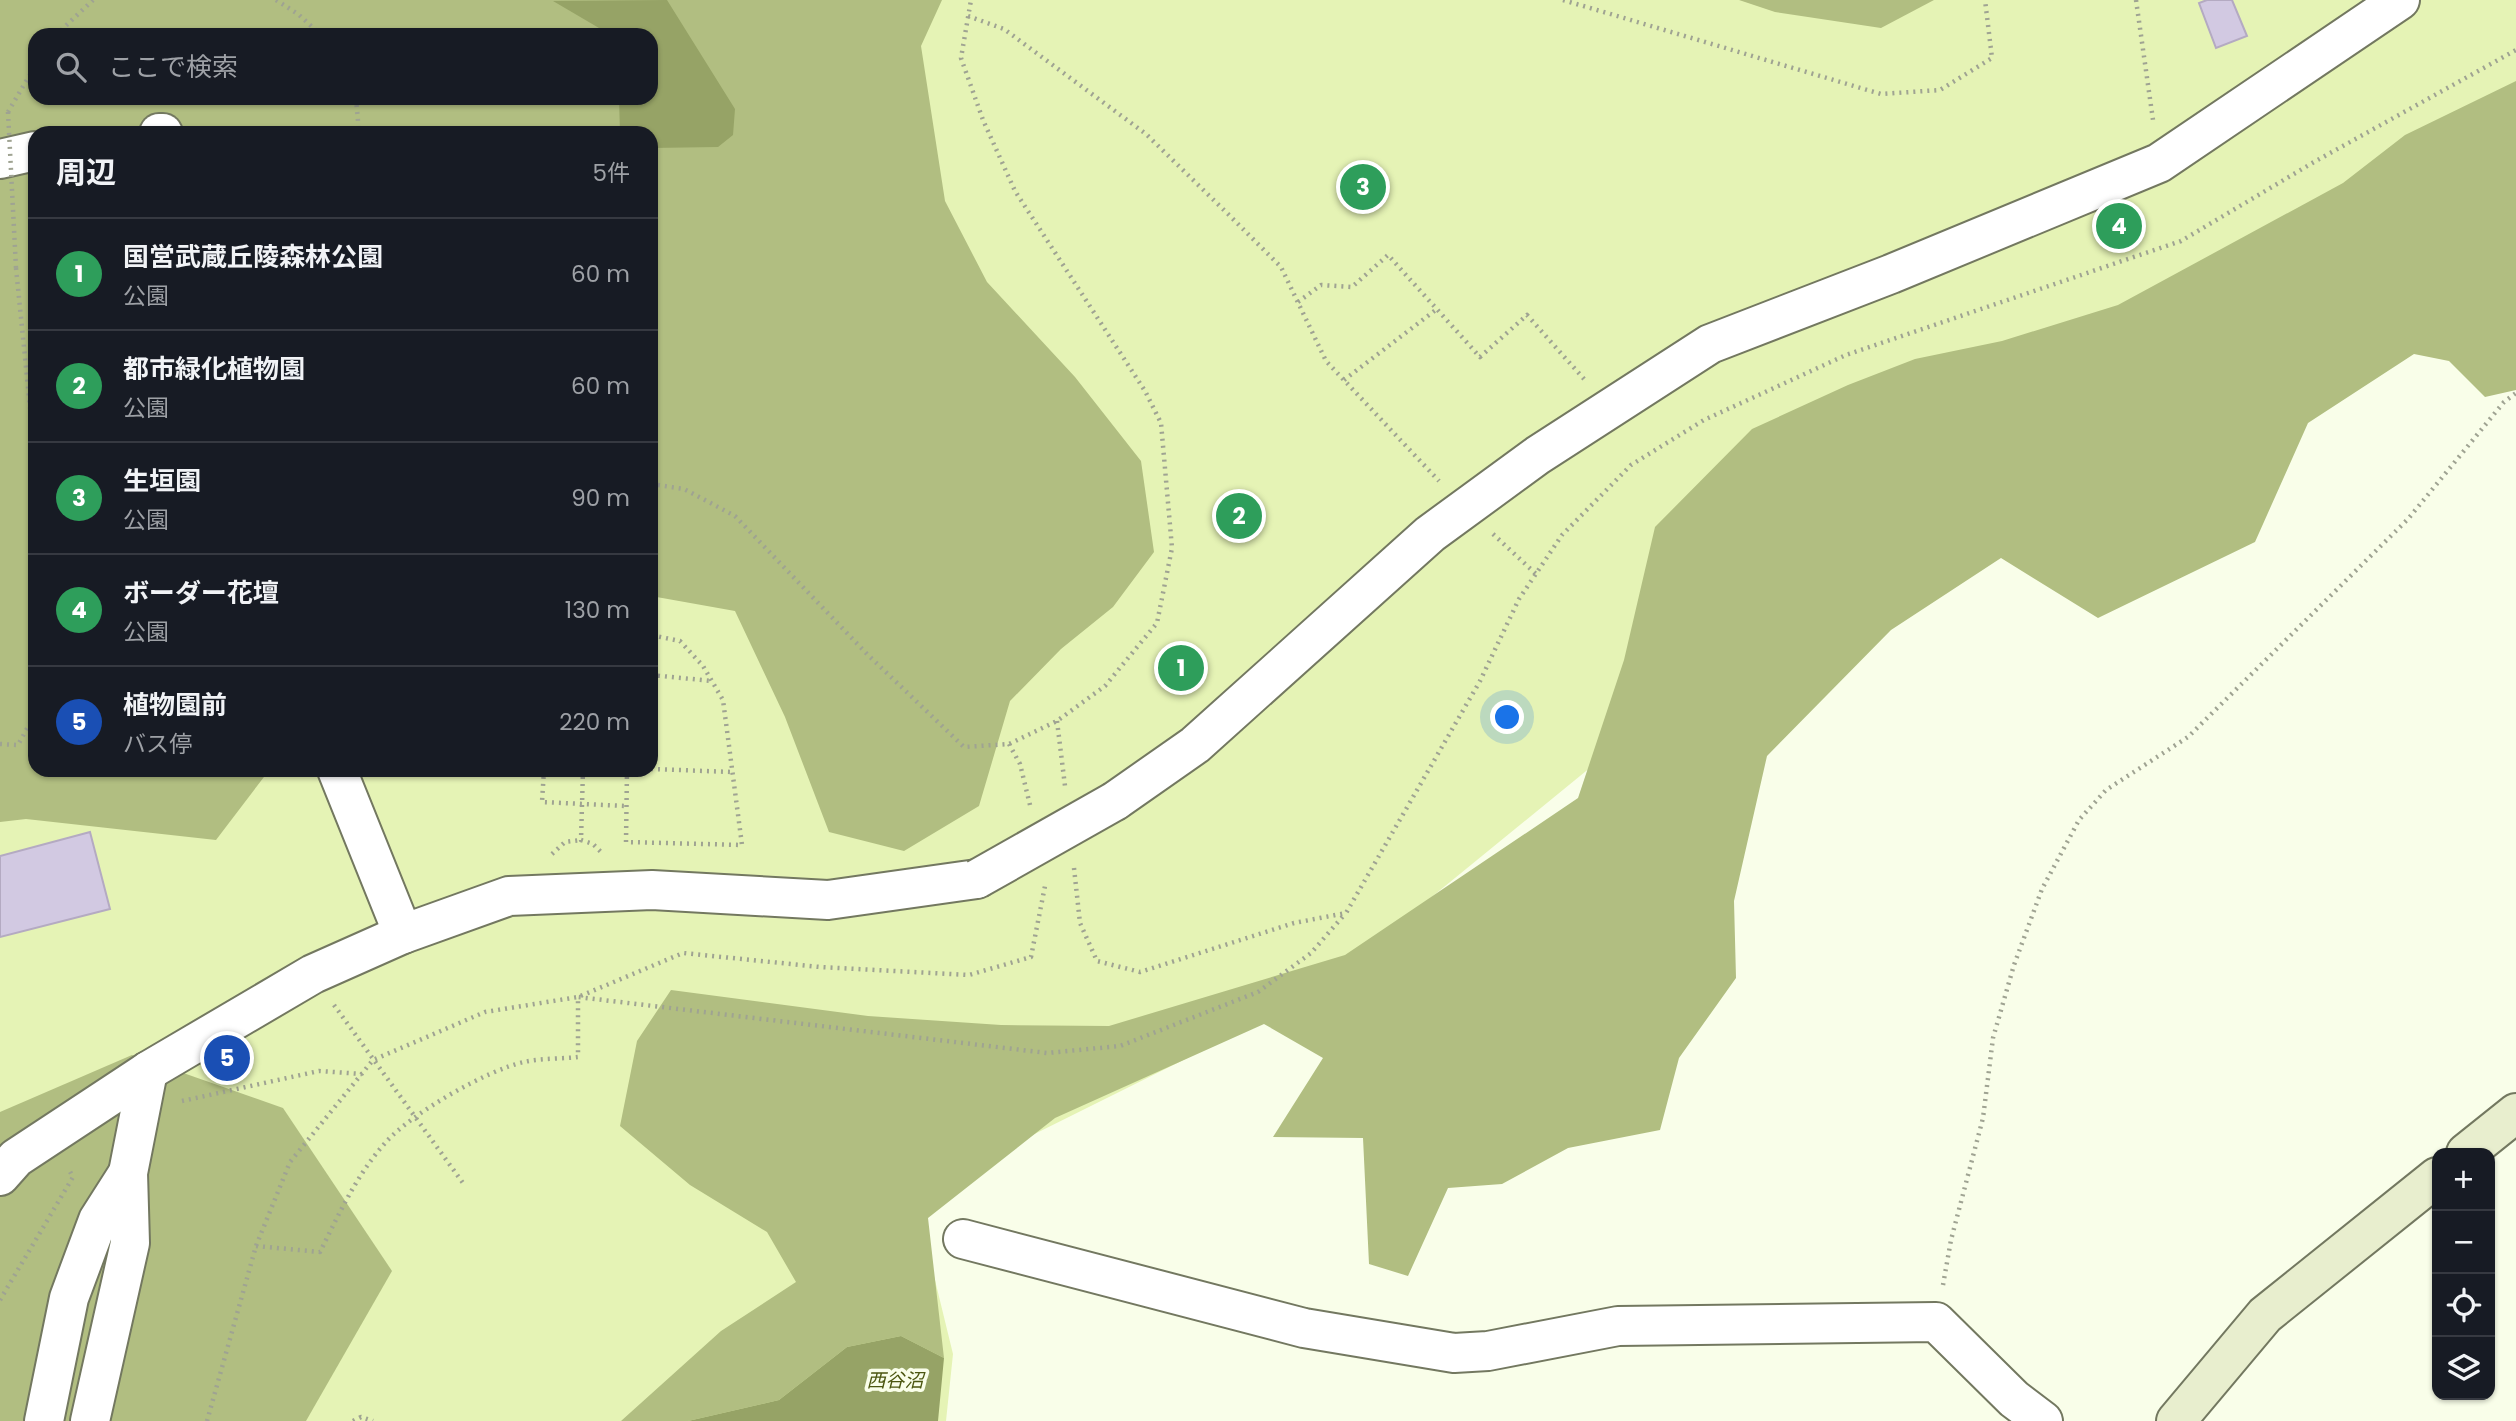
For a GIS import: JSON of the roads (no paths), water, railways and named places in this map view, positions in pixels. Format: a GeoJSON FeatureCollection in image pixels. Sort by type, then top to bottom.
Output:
{"type":"FeatureCollection","features":[{"type":"Feature","properties":{"kind":"street"},"geometry":{"type":"LineString","coordinates":[[0,1176],[16,1158],[148,1070],[313,974],[403,934],[509,896],[652,890],[828,900],[977,879],[1115,801],[1195,745],[1430,534],[1538,455],[1710,344],[1891,274],[2159,163],[2400,0]]}},
{"type":"Feature","properties":{"kind":"street"},"geometry":{"type":"LineString","coordinates":[[0,159],[28,153]]}},
{"type":"Feature","properties":{"kind":"street"},"geometry":{"type":"LineString","coordinates":[[340,777],[403,934]]}},
{"type":"Feature","properties":{"kind":"street"},"geometry":{"type":"LineString","coordinates":[[90,1421],[130,1243],[128,1173],[148,1070]]}},
{"type":"Feature","properties":{"kind":"street"},"geometry":{"type":"LineString","coordinates":[[2472,1148],[2516,1113]]}},
{"type":"Feature","properties":{"kind":"street"},"geometry":{"type":"LineString","coordinates":[[44,1421],[69,1298],[98,1220],[128,1173]]}},
{"type":"Feature","properties":{"kind":"street"},"geometry":{"type":"LineString","coordinates":[[2175,1421],[2265,1315],[2432,1181]]}},
{"type":"Feature","properties":{"kind":"street"},"geometry":{"type":"LineString","coordinates":[[963,1239],[1304,1328],[1454,1353],[1488,1351],[1618,1326],[1936,1322],[2014,1399],[2043,1421]]}},
{"type":"Feature","properties":{"kind":"water"},"geometry":{"type":"Polygon","coordinates":[[[667,0],[735,109],[733,135],[718,147],[658,148],[658,126],[620,126],[619,105],[658,105],[658,28],[599,28],[553,1],[667,0]]]}},
{"type":"Feature","properties":{"kind":"water","name":"西谷沼"},"geometry":{"type":"Polygon","coordinates":[[[901,1336],[944,1358],[938,1421],[688,1421],[779,1400],[847,1347],[901,1336]]]}},
{"type":"Feature","properties":{"kind":"place","name":"生垣園"},"geometry":{"type":"Point","coordinates":[1363,187]}},
{"type":"Feature","properties":{"kind":"place","name":"ボーダー花壇"},"geometry":{"type":"Point","coordinates":[2119,226]}},
{"type":"Feature","properties":{"kind":"place","name":"都市緑化植物園"},"geometry":{"type":"Point","coordinates":[1239,516]}},
{"type":"Feature","properties":{"kind":"place","name":"国営武蔵丘陵森林公園"},"geometry":{"type":"Point","coordinates":[1181,668]}},
{"type":"Feature","properties":{"kind":"place","name":"植物園前"},"geometry":{"type":"Point","coordinates":[227,1058]}}]}
